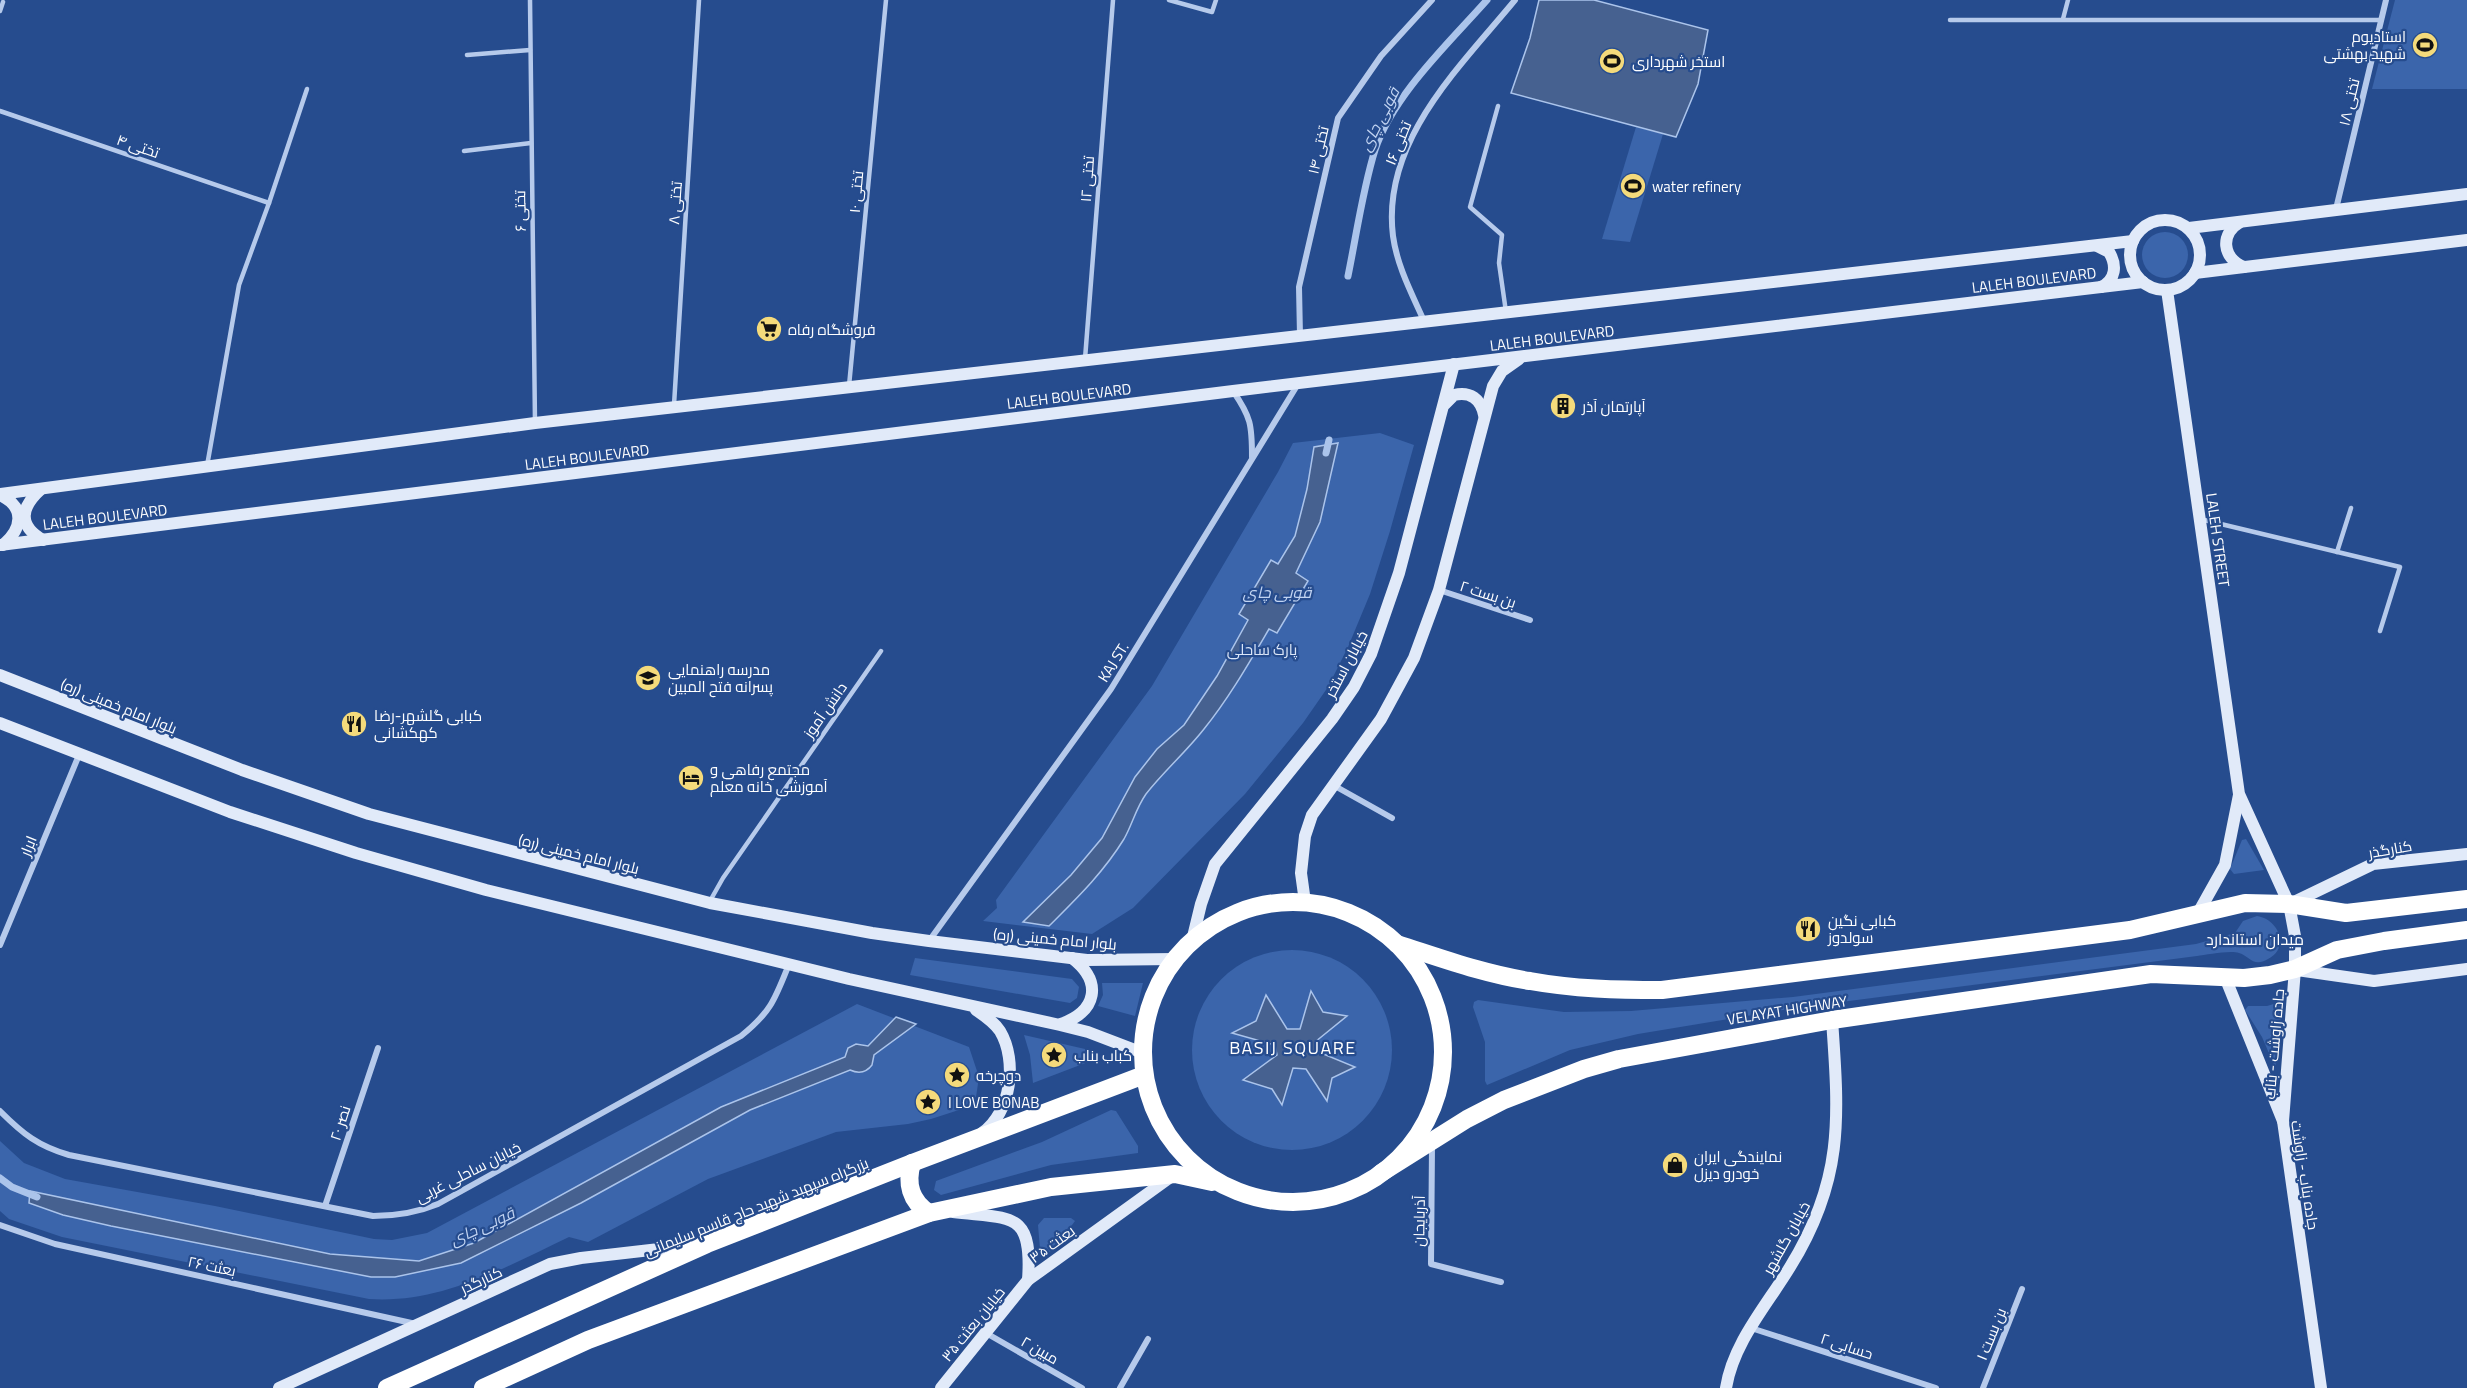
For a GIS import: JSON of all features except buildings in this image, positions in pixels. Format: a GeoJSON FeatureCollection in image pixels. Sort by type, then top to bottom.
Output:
{"type":"FeatureCollection","features":[{"type":"Feature","properties":{"kind":"highway"},"geometry":{"type":"LineString","coordinates":[[1397,944],[1469,968],[1529,981],[1623,990],[1662,990],[2130,930],[2245,903],[2289,904],[2346,913],[2467,899]]}},
{"type":"Feature","properties":{"kind":"highway"},"geometry":{"type":"LineString","coordinates":[[483,1388],[588,1340],[935,1212],[1051,1187],[1175,1174],[1221,1184],[1256,1197],[1299,1202],[1342,1193],[1381,1173],[1405,1151],[1423,1124],[1436,1094],[1442,1062],[1441,1030],[1432,998],[1418,969],[1397,944],[1355,915],[1305,902],[1276,902],[1252,907],[1210,927],[1192,941],[1175,959],[1161,980],[1151,1003],[1145,1027],[1144,1075],[1149,1096],[1168,1136],[1198,1168],[1221,1184]]}},
{"type":"Feature","properties":{"kind":"highway"},"geometry":{"type":"LineString","coordinates":[[2225,977],[2270,975],[2295,969],[2337,950],[2467,930]]}},
{"type":"Feature","properties":{"kind":"highway","name":"VELAYAT HIGHWAY"},"geometry":{"type":"LineString","coordinates":[[1381,1173],[1504,1100],[1584,1068],[1670,1048],[1832,1020],[2151,974],[2225,977]]}},
{"type":"Feature","properties":{"kind":"highway","name":"بزرگراه سپهبد شهید حاج قاسم سلیمانی"},"geometry":{"type":"LineString","coordinates":[[387,1388],[707,1244],[1144,1075]]}},
{"type":"Feature","properties":{"kind":"highway"},"geometry":{"type":"LineString","coordinates":[[912,1163],[908,1175],[909,1188],[915,1200],[935,1212]]}},
{"type":"Feature","properties":{"kind":"street","name":"تختی ۱۴"},"geometry":{"type":"LineString","coordinates":[[1300,336],[1299,286],[1338,118],[1381,56],[1432,0]]}},
{"type":"Feature","properties":{"kind":"street","name":"تختی ۱۶"},"geometry":{"type":"LineString","coordinates":[[1424,321],[1401,269],[1393,236],[1392,206],[1396,184],[1415,128],[1438,95],[1515,0]]}},
{"type":"Feature","properties":{"kind":"street","name":"تختی ۱۸"},"geometry":{"type":"LineString","coordinates":[[2336,210],[2386,0]]}},
{"type":"Feature","properties":{"kind":"street"},"geometry":{"type":"LineString","coordinates":[[2189,228],[2198,242],[2200,257],[2195,273],[2181,287],[2167,290],[2154,289],[2137,277],[2131,263],[2130,248],[2137,233],[2153,221],[2172,220],[2189,228],[2467,194]]}},
{"type":"Feature","properties":{"kind":"street"},"geometry":{"type":"LineString","coordinates":[[2241,222],[2228,233],[2226,248],[2232,260],[2244,267]]}},
{"type":"Feature","properties":{"kind":"street"},"geometry":{"type":"LineString","coordinates":[[2195,273],[2467,240]]}},
{"type":"Feature","properties":{"kind":"street","name":"LALEH BOULEVARD"},"geometry":{"type":"LineString","coordinates":[[0,494],[535,423],[2133,241]]}},
{"type":"Feature","properties":{"kind":"street"},"geometry":{"type":"LineString","coordinates":[[2097,246],[2109,252],[2114,266],[2111,279],[2101,287]]}},
{"type":"Feature","properties":{"kind":"street","name":"LALEH BOULEVARD"},"geometry":{"type":"LineString","coordinates":[[1,545],[1233,391],[2143,282]]}},
{"type":"Feature","properties":{"kind":"street","name":"LALEH STREET"},"geometry":{"type":"LineString","coordinates":[[2167,290],[2239,794],[2289,904]]}},
{"type":"Feature","properties":{"kind":"street"},"geometry":{"type":"LineString","coordinates":[[1305,902],[1301,873],[1305,836],[1312,816],[1381,720],[1402,684],[1426,628],[1439,590],[1493,386],[1502,371],[1516,359],[1549,353]]}},
{"type":"Feature","properties":{"kind":"street","name":"خیابان استخر"},"geometry":{"type":"LineString","coordinates":[[1192,941],[1201,904],[1215,864],[1332,719],[1354,687],[1371,654],[1399,573],[1455,364]]}},
{"type":"Feature","properties":{"kind":"street","name":"KAJ ST."},"geometry":{"type":"LineString","coordinates":[[929,941],[1112,689],[1299,383]]}},
{"type":"Feature","properties":{"kind":"street"},"geometry":{"type":"LineString","coordinates":[[1233,391],[1247,412],[1252,434],[1252,458]]}},
{"type":"Feature","properties":{"kind":"street"},"geometry":{"type":"LineString","coordinates":[[1443,407],[1454,395],[1469,394],[1480,402],[1484,415]]}},
{"type":"Feature","properties":{"kind":"street"},"geometry":{"type":"LineString","coordinates":[[41,489],[28,502],[24,516],[29,529],[43,540]]}},
{"type":"Feature","properties":{"kind":"street"},"geometry":{"type":"LineString","coordinates":[[0,494],[13,504],[18,517],[15,531],[1,545]]}},
{"type":"Feature","properties":{"kind":"street","name":"بن بست ۲"},"geometry":{"type":"LineString","coordinates":[[1439,590],[1530,620]]}},
{"type":"Feature","properties":{"kind":"street","name":"بلوار امام خمینی (ره)"},"geometry":{"type":"LineString","coordinates":[[0,675],[242,770],[369,814],[710,903],[872,933],[929,941],[1072,958],[1133,961],[1175,959]]}},
{"type":"Feature","properties":{"kind":"street"},"geometry":{"type":"LineString","coordinates":[[0,723],[231,812],[356,853],[486,890],[789,964],[970,1006],[1060,1024],[1097,1035],[1143,1053]]}},
{"type":"Feature","properties":{"kind":"street","name":"ابرار"},"geometry":{"type":"LineString","coordinates":[[0,945],[79,755]]}},
{"type":"Feature","properties":{"kind":"street"},"geometry":{"type":"LineString","coordinates":[[1334,785],[1392,818]]}},
{"type":"Feature","properties":{"kind":"street","name":"LALEH STREET"},"geometry":{"type":"LineString","coordinates":[[2197,915],[2225,865],[2239,794]]}},
{"type":"Feature","properties":{"kind":"street","name":"کنارگذر"},"geometry":{"type":"LineString","coordinates":[[2289,904],[2373,864],[2467,854]]}},
{"type":"Feature","properties":{"kind":"street","name":"جاده زاوشت - بناب"},"geometry":{"type":"LineString","coordinates":[[2283,1121],[2295,969],[2295,936],[2289,904]]}},
{"type":"Feature","properties":{"kind":"street"},"geometry":{"type":"LineString","coordinates":[[1060,1024],[1077,1018],[1091,1000],[1090,977],[1084,968],[1072,958]]}},
{"type":"Feature","properties":{"kind":"street","name":"خیابان ساحلی غربی"},"geometry":{"type":"LineString","coordinates":[[0,1111],[32,1140],[47,1149],[81,1158],[373,1216],[397,1216],[438,1204],[741,1036],[760,1021],[774,1000],[789,964]]}},
{"type":"Feature","properties":{"kind":"street"},"geometry":{"type":"LineString","coordinates":[[2295,969],[2374,981],[2467,969]]}},
{"type":"Feature","properties":{"kind":"street","name":"جاده بناب - زاوشت"},"geometry":{"type":"LineString","coordinates":[[2225,977],[2283,1121],[2320,1388]]}},
{"type":"Feature","properties":{"kind":"street"},"geometry":{"type":"LineString","coordinates":[[970,1006],[1000,1031],[1006,1045],[1010,1074],[1005,1102],[991,1127],[975,1139]]}},
{"type":"Feature","properties":{"kind":"street","name":"خیابان گلشهر"},"geometry":{"type":"LineString","coordinates":[[1726,1388],[1736,1356],[1808,1235],[1822,1204],[1831,1172],[1836,1139],[1832,1020]]}},
{"type":"Feature","properties":{"kind":"street","name":"نصر ۲۰"},"geometry":{"type":"LineString","coordinates":[[325,1206],[378,1048]]}},
{"type":"Feature","properties":{"kind":"street","name":"آذربایجان"},"geometry":{"type":"LineString","coordinates":[[1432,1141],[1431,1264],[1501,1282]]}},
{"type":"Feature","properties":{"kind":"street","name":"بعثت ۳۵"},"geometry":{"type":"LineString","coordinates":[[1028,1280],[1175,1174]]}},
{"type":"Feature","properties":{"kind":"street","name":"بعثت ۳۵"},"geometry":{"type":"LineString","coordinates":[[935,1212],[1011,1219],[1020,1226],[1027,1240],[1030,1255],[1028,1280]]}},
{"type":"Feature","properties":{"kind":"street","name":"بعثت ۲۶"},"geometry":{"type":"LineString","coordinates":[[0,1225],[55,1244],[421,1325]]}},
{"type":"Feature","properties":{"kind":"street","name":"کنارگذر"},"geometry":{"type":"LineString","coordinates":[[279,1388],[550,1264],[580,1258],[707,1244]]}},
{"type":"Feature","properties":{"kind":"street","name":"خیابان بعثت ۳۵"},"geometry":{"type":"LineString","coordinates":[[941,1388],[1028,1280]]}},
{"type":"Feature","properties":{"kind":"street","name":"بن بست ۱"},"geometry":{"type":"LineString","coordinates":[[1983,1388],[2022,1289]]}},
{"type":"Feature","properties":{"kind":"street","name":"حسابی ۲"},"geometry":{"type":"LineString","coordinates":[[1751,1328],[1936,1388]]}},
{"type":"Feature","properties":{"kind":"street","name":"مبین ۲"},"geometry":{"type":"LineString","coordinates":[[986,1332],[1082,1388]]}},
{"type":"Feature","properties":{"kind":"street"},"geometry":{"type":"LineString","coordinates":[[1120,1388],[1148,1340]]}},
{"type":"Feature","properties":{"kind":"lane","name":"تختی ۶"},"geometry":{"type":"LineString","coordinates":[[530,0],[535,423]]}},
{"type":"Feature","properties":{"kind":"lane","name":"تختی ۸"},"geometry":{"type":"LineString","coordinates":[[674,407],[699,0]]}},
{"type":"Feature","properties":{"kind":"lane","name":"تختی ۱۰"},"geometry":{"type":"LineString","coordinates":[[849,387],[886,0]]}},
{"type":"Feature","properties":{"kind":"lane","name":"تختی ۱۲"},"geometry":{"type":"LineString","coordinates":[[1085,360],[1113,0]]}},
{"type":"Feature","properties":{"kind":"lane"},"geometry":{"type":"LineString","coordinates":[[1169,0],[1212,12],[1216,0]]}},
{"type":"Feature","properties":{"kind":"lane"},"geometry":{"type":"LineString","coordinates":[[2063,20],[2068,0]]}},
{"type":"Feature","properties":{"kind":"lane"},"geometry":{"type":"LineString","coordinates":[[0,11],[3,2]]}},
{"type":"Feature","properties":{"kind":"lane"},"geometry":{"type":"LineString","coordinates":[[1950,20],[2381,20]]}},
{"type":"Feature","properties":{"kind":"lane"},"geometry":{"type":"LineString","coordinates":[[467,55],[530,50]]}},
{"type":"Feature","properties":{"kind":"lane"},"geometry":{"type":"LineString","coordinates":[[207,467],[239,285],[307,88]]}},
{"type":"Feature","properties":{"kind":"lane"},"geometry":{"type":"LineString","coordinates":[[1498,106],[1470,207],[1502,235],[1499,263],[1506,312]]}},
{"type":"Feature","properties":{"kind":"lane","name":"تختی ۴"},"geometry":{"type":"LineString","coordinates":[[0,111],[269,203]]}},
{"type":"Feature","properties":{"kind":"lane"},"geometry":{"type":"LineString","coordinates":[[464,151],[531,143]]}},
{"type":"Feature","properties":{"kind":"lane"},"geometry":{"type":"LineString","coordinates":[[2337,552],[2351,508]]}},
{"type":"Feature","properties":{"kind":"lane"},"geometry":{"type":"LineString","coordinates":[[2200,519],[2400,567],[2380,631]]}},
{"type":"Feature","properties":{"kind":"lane","name":"دانش آموز"},"geometry":{"type":"LineString","coordinates":[[710,903],[723,878],[881,651]]}},
{"type":"Feature","properties":{"kind":"green space","name":"استادیوم شهید بهشتی"},"geometry":{"type":"Polygon","coordinates":[[[2395,0],[2467,0],[2467,89],[2372,89],[2395,0]]]}},
{"type":"Feature","properties":{"kind":"green space","name":"water refinery"},"geometry":{"type":"Polygon","coordinates":[[[1636,127],[1663,134],[1630,242],[1602,239],[1636,127]]]}},
{"type":"Feature","properties":{"kind":"green space"},"geometry":{"type":"Polygon","coordinates":[[[2165,232],[2181,239],[2188,255],[2181,271],[2165,278],[2149,271],[2142,255],[2149,239],[2165,232]]]}},
{"type":"Feature","properties":{"kind":"green space","name":"پارک ساحلی"},"geometry":{"type":"Polygon","coordinates":[[[1380,433],[1414,445],[1370,594],[1328,687],[1303,723],[1245,794],[1133,908],[1092,934],[983,921],[997,908],[996,900],[1152,686],[1293,443],[1380,433]]]}},
{"type":"Feature","properties":{"kind":"green space"},"geometry":{"type":"Polygon","coordinates":[[[2246,839],[2264,870],[2234,874],[2230,869],[2242,840],[2246,839]]]}},
{"type":"Feature","properties":{"kind":"green space"},"geometry":{"type":"Polygon","coordinates":[[[2257,916],[2271,922],[2279,934],[2280,941],[2275,954],[2259,962],[2243,954],[2224,952],[1795,1008],[1638,1034],[1570,1050],[1487,1085],[1485,1081],[1485,1042],[1473,1007],[1474,1002],[1478,1000],[1564,1012],[1631,1011],[1793,997],[2196,944],[2235,933],[2243,921],[2257,916]]]}},
{"type":"Feature","properties":{"kind":"green space"},"geometry":{"type":"Polygon","coordinates":[[[1282,950],[1302,950],[1321,954],[1339,962],[1363,979],[1375,994],[1388,1021],[1392,1050],[1388,1079],[1375,1106],[1363,1121],[1348,1133],[1321,1146],[1302,1150],[1282,1150],[1263,1146],[1245,1138],[1221,1121],[1209,1106],[1196,1079],[1192,1060],[1192,1040],[1196,1021],[1204,1003],[1221,979],[1236,967],[1263,954],[1282,950]]]}},
{"type":"Feature","properties":{"kind":"green space"},"geometry":{"type":"Polygon","coordinates":[[[915,958],[1072,979],[1079,987],[1077,998],[1070,1003],[910,975],[915,958]]]}},
{"type":"Feature","properties":{"kind":"green space"},"geometry":{"type":"Polygon","coordinates":[[[1102,983],[1143,983],[1135,1016],[1098,1006],[1103,995],[1102,983]]]}},
{"type":"Feature","properties":{"kind":"green space"},"geometry":{"type":"Polygon","coordinates":[[[2280,1002],[2284,1007],[2277,1034],[2276,1065],[2274,1065],[2262,1037],[2245,1010],[2248,1006],[2267,1006],[2280,1002]]]}},
{"type":"Feature","properties":{"kind":"green space"},"geometry":{"type":"Polygon","coordinates":[[[857,1004],[969,1047],[979,1077],[976,1097],[962,1109],[931,1119],[908,1124],[836,1132],[708,1179],[588,1242],[569,1237],[497,1271],[422,1296],[369,1299],[62,1237],[9,1219],[0,1211],[0,1141],[24,1163],[65,1179],[215,1206],[374,1239],[392,1240],[427,1233],[857,1004]]]}},
{"type":"Feature","properties":{"kind":"green space"},"geometry":{"type":"Polygon","coordinates":[[[1024,1035],[1085,1049],[1090,1055],[1088,1062],[1033,1083],[1030,1055],[1024,1035]]]}},
{"type":"Feature","properties":{"kind":"green space"},"geometry":{"type":"Polygon","coordinates":[[[1111,1110],[1116,1111],[1138,1146],[1138,1153],[1051,1165],[941,1195],[934,1190],[936,1181],[1042,1142],[1111,1110]]]}},
{"type":"Feature","properties":{"kind":"green space"},"geometry":{"type":"Polygon","coordinates":[[[1044,1218],[1071,1218],[1075,1221],[1053,1250],[1047,1253],[1040,1249],[1038,1225],[1044,1218]]]}},
{"type":"Feature","properties":{"kind":"water","name":"استخر شهرداری"},"geometry":{"type":"Polygon","coordinates":[[[1539,0],[1594,0],[1708,30],[1698,84],[1676,137],[1511,93],[1530,38],[1539,0]]]}},
{"type":"Feature","properties":{"kind":"water","name":"قوبی چای"},"geometry":{"type":"Polygon","coordinates":[[[1338,443],[1320,522],[1296,573],[1308,581],[1277,633],[1269,629],[1213,717],[1146,794],[1124,839],[1089,885],[1049,926],[1023,922],[1071,875],[1102,838],[1135,777],[1157,749],[1184,725],[1217,676],[1248,620],[1239,614],[1271,560],[1278,564],[1295,536],[1307,489],[1314,447],[1338,443]]]}},
{"type":"Feature","properties":{"kind":"water"},"geometry":{"type":"Polygon","coordinates":[[[1311,991],[1323,1012],[1347,1016],[1315,1042],[1316,1051],[1355,1067],[1332,1078],[1327,1101],[1306,1069],[1293,1068],[1282,1105],[1272,1089],[1243,1080],[1277,1055],[1275,1045],[1232,1033],[1256,1021],[1266,995],[1287,1029],[1300,1029],[1311,991]]]}},
{"type":"Feature","properties":{"kind":"water","name":"قوبی چای"},"geometry":{"type":"Polygon","coordinates":[[[896,1017],[916,1024],[874,1055],[872,1065],[865,1071],[850,1070],[750,1110],[581,1203],[461,1263],[395,1277],[371,1277],[111,1226],[63,1215],[29,1203],[30,1191],[330,1254],[419,1261],[474,1243],[721,1107],[845,1057],[848,1048],[856,1044],[868,1046],[896,1017]]]}},
{"type":"Feature","properties":{"kind":"waterway","name":"قوبی چای"},"geometry":{"type":"LineString","coordinates":[[1348,276],[1367,180],[1383,130],[1423,70],[1487,0]]}},
{"type":"Feature","properties":{"kind":"waterway","name":"قوبی چای"},"geometry":{"type":"LineString","coordinates":[[1326,453],[1329,440]]}},
{"type":"Feature","properties":{"kind":"waterway","name":"قوبی چای"},"geometry":{"type":"LineString","coordinates":[[0,1178],[12,1187],[37,1197]]}},
{"type":"Feature","properties":{"kind":"place","name":"استادیوم شهید بهشتی"},"geometry":{"type":"Point","coordinates":[2425,45]}},
{"type":"Feature","properties":{"kind":"place","name":"استخر شهرداری"},"geometry":{"type":"Point","coordinates":[1612,61]}},
{"type":"Feature","properties":{"kind":"place","name":"water refinery"},"geometry":{"type":"Point","coordinates":[1633,186]}},
{"type":"Feature","properties":{"kind":"place","name":"فروشگاه رفاه"},"geometry":{"type":"Point","coordinates":[769,329]}},
{"type":"Feature","properties":{"kind":"place","name":"آپارتمان آذر"},"geometry":{"type":"Point","coordinates":[1563,406]}},
{"type":"Feature","properties":{"kind":"place","name":"مدرسه راهنمایی پسرانه فتح المبین"},"geometry":{"type":"Point","coordinates":[648,678]}},
{"type":"Feature","properties":{"kind":"place","name":"کبابی گلشهر-رضا کهکشانی"},"geometry":{"type":"Point","coordinates":[354,724]}},
{"type":"Feature","properties":{"kind":"place","name":"مجتمع رفاهی و آموزشی خانه معلم"},"geometry":{"type":"Point","coordinates":[691,778]}},
{"type":"Feature","properties":{"kind":"place","name":"کبابی نگین سولدوز"},"geometry":{"type":"Point","coordinates":[1808,929]}},
{"type":"Feature","properties":{"kind":"place","name":"کباب بناب"},"geometry":{"type":"Point","coordinates":[1054,1055]}},
{"type":"Feature","properties":{"kind":"place","name":"دوچرخه"},"geometry":{"type":"Point","coordinates":[957,1075]}},
{"type":"Feature","properties":{"kind":"place","name":"I LOVE BONAB"},"geometry":{"type":"Point","coordinates":[928,1102]}},
{"type":"Feature","properties":{"kind":"place","name":"نمایندگی ایران خودرو دیزل"},"geometry":{"type":"Point","coordinates":[1675,1165]}},
{"type":"Feature","properties":{"kind":"district","name":"میدان استاندارد"},"geometry":{"type":"Point","coordinates":[2255,939]}},
{"type":"Feature","properties":{"kind":"district","name":"BASIJ SQUARE"},"geometry":{"type":"Point","coordinates":[1293,1047]}}]}
